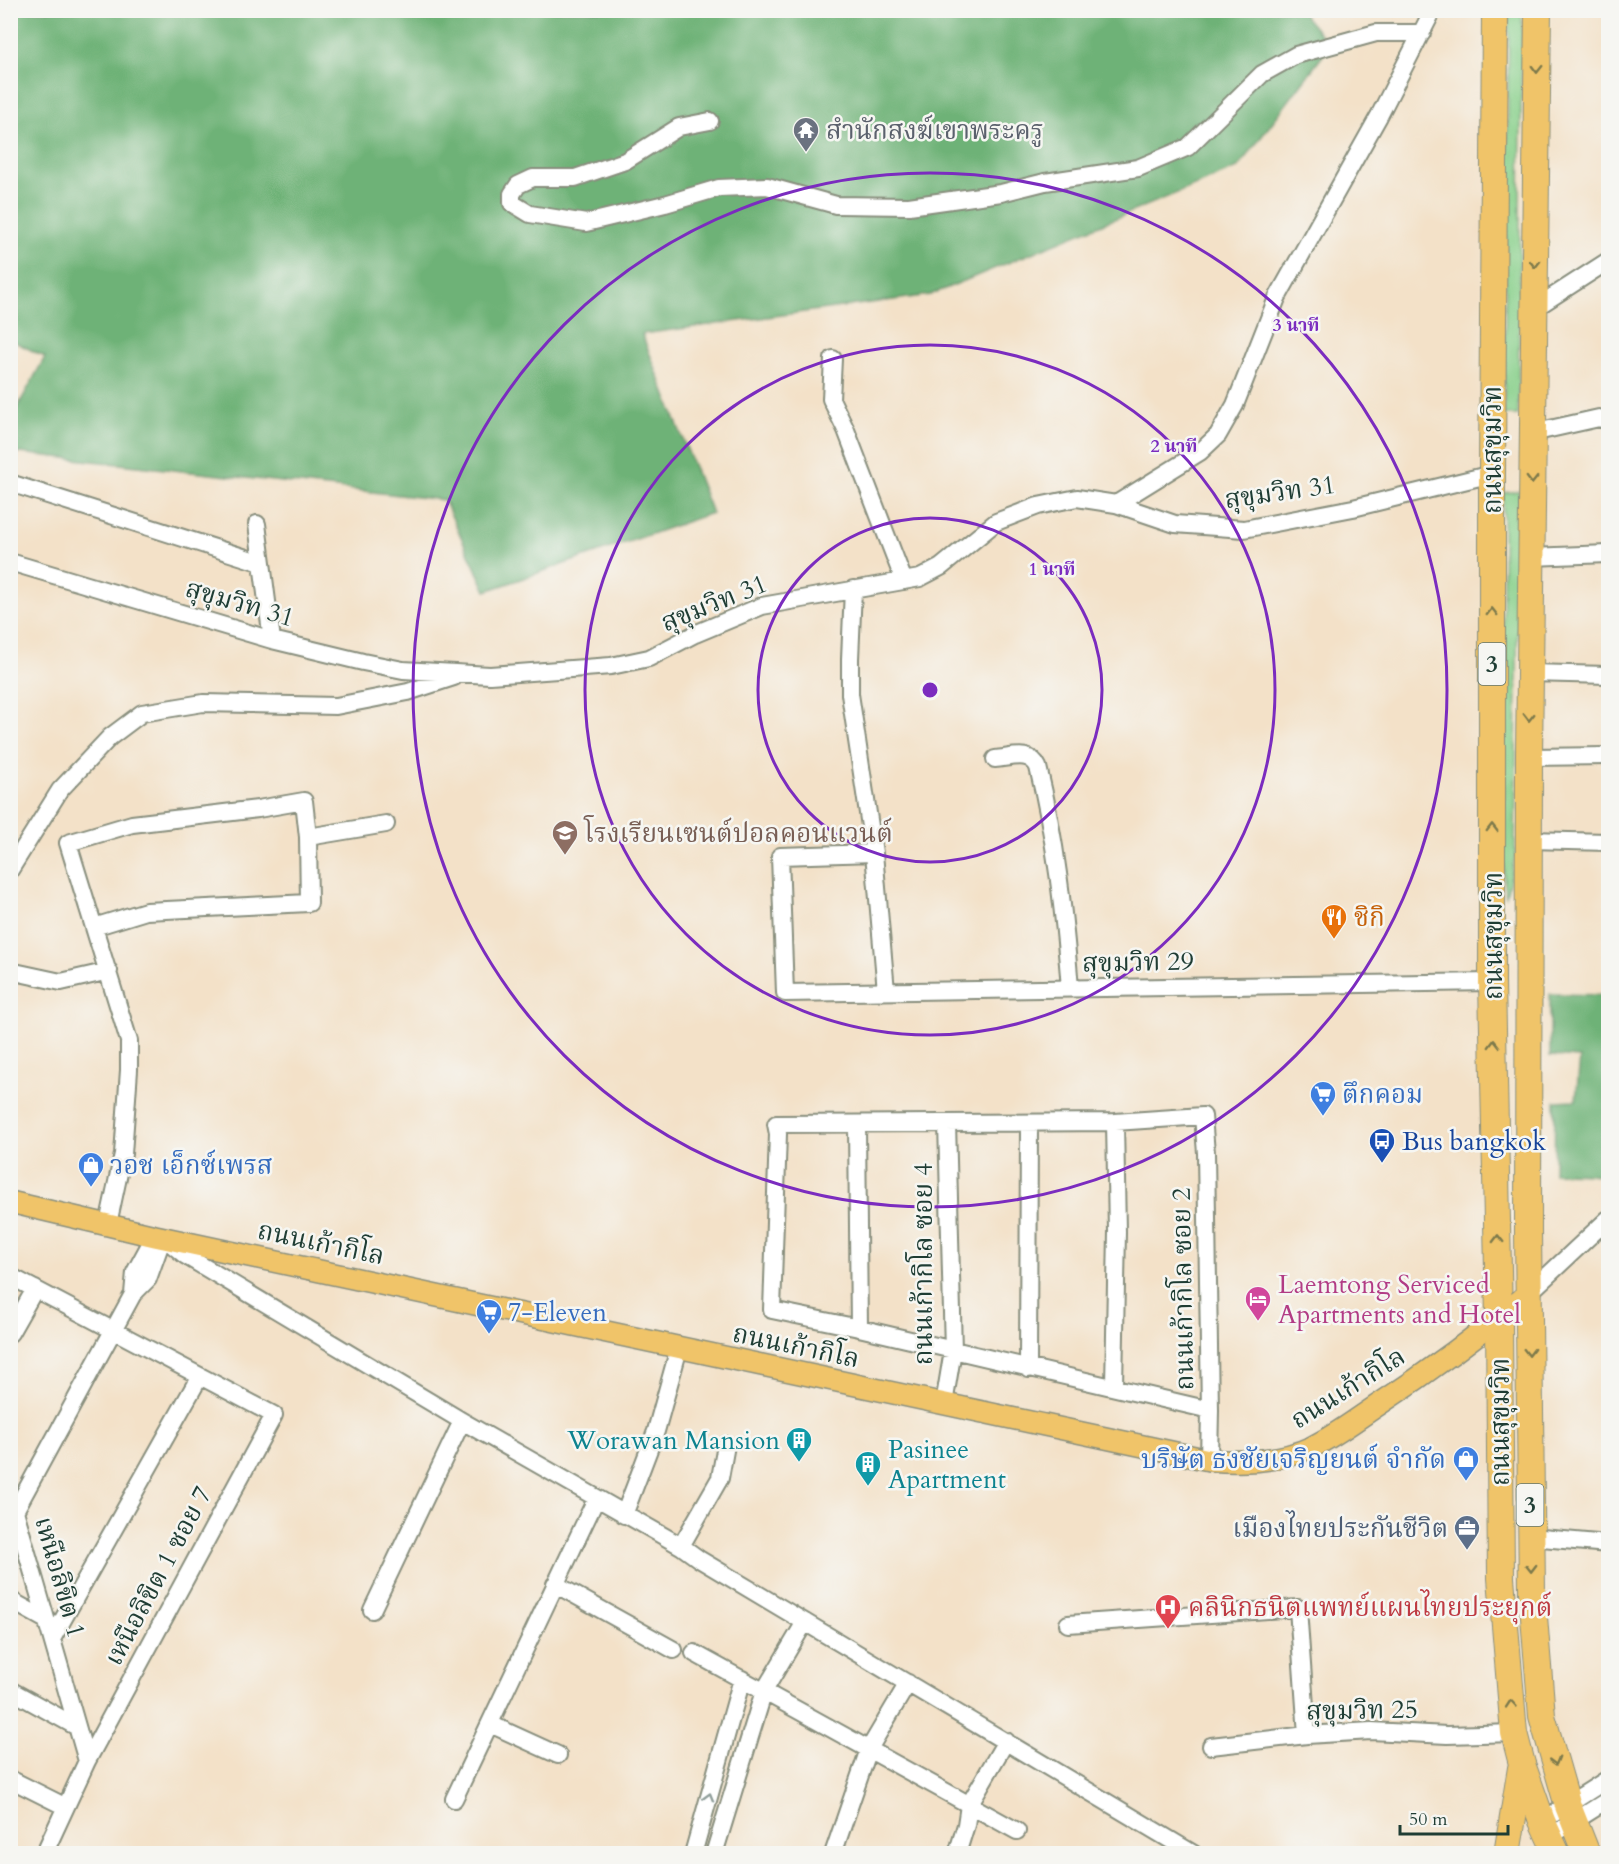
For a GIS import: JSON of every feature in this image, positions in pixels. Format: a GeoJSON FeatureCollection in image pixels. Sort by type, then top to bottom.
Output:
{"type":"FeatureCollection","features":[{"type":"Feature","properties":{"kind":"highway","name":"ถนนสุขุมวิท"},"geometry":{"type":"LineString","coordinates":[[1495,10],[1492,982],[1499,1318],[1501,1578],[1514,1733],[1522,1764],[1549,1837]]}},
{"type":"Feature","properties":{"kind":"highway","name":"ถนนสุขุมวิท"},"geometry":{"type":"LineString","coordinates":[[1538,10],[1529,757],[1528,1294],[1532,1592],[1542,1716],[1571,1814],[1587,1854]]}},
{"type":"Feature","properties":{"kind":"highway"},"geometry":{"type":"LineString","coordinates":[[1507,1854],[1522,1764]]}},
{"type":"Feature","properties":{"kind":"main road","name":"ถนนเก้ากิโล"},"geometry":{"type":"LineString","coordinates":[[10,1202],[679,1348],[1209,1460],[1243,1463],[1281,1457],[1311,1447],[1404,1388],[1528,1294]]}},
{"type":"Feature","properties":{"kind":"street"},"geometry":{"type":"LineString","coordinates":[[1116,504],[1200,452],[1218,435],[1235,405],[1277,297],[1379,116],[1433,10]]}},
{"type":"Feature","properties":{"kind":"street"},"geometry":{"type":"LineString","coordinates":[[710,121],[679,127],[624,161],[575,178],[533,178],[519,185],[512,194],[512,203],[530,214],[586,223],[719,188],[767,186],[836,205],[909,206],[1001,193],[1045,182],[1138,168],[1188,147],[1262,74],[1296,55],[1376,33],[1422,33]]}},
{"type":"Feature","properties":{"kind":"street"},"geometry":{"type":"LineString","coordinates":[[1535,308],[1608,261]]}},
{"type":"Feature","properties":{"kind":"street"},"geometry":{"type":"LineString","coordinates":[[833,359],[831,399],[846,430],[904,581]]}},
{"type":"Feature","properties":{"kind":"street"},"geometry":{"type":"LineString","coordinates":[[1532,433],[1599,418],[1608,421]]}},
{"type":"Feature","properties":{"kind":"street","name":"สุขุมวิท 31"},"geometry":{"type":"LineString","coordinates":[[10,562],[272,640],[363,662],[403,670],[490,675],[611,666],[649,658],[695,634],[762,606],[920,578],[941,567],[996,522],[1038,506],[1077,498],[1116,504],[1175,524],[1244,529],[1353,508],[1492,474]]}},
{"type":"Feature","properties":{"kind":"street"},"geometry":{"type":"LineString","coordinates":[[10,483],[262,563]]}},
{"type":"Feature","properties":{"kind":"street"},"geometry":{"type":"LineString","coordinates":[[257,524],[272,640]]}},
{"type":"Feature","properties":{"kind":"street"},"geometry":{"type":"LineString","coordinates":[[1531,557],[1608,554]]}},
{"type":"Feature","properties":{"kind":"street"},"geometry":{"type":"LineString","coordinates":[[853,589],[850,694],[874,853],[886,991]]}},
{"type":"Feature","properties":{"kind":"street"},"geometry":{"type":"LineString","coordinates":[[1530,673],[1608,675]]}},
{"type":"Feature","properties":{"kind":"street"},"geometry":{"type":"LineString","coordinates":[[10,870],[60,789],[110,737],[142,713],[203,703],[336,706],[408,692],[465,674]]}},
{"type":"Feature","properties":{"kind":"street"},"geometry":{"type":"LineString","coordinates":[[995,759],[1028,756],[1035,760],[1038,767],[1062,898],[1070,988]]}},
{"type":"Feature","properties":{"kind":"street"},"geometry":{"type":"LineString","coordinates":[[1529,757],[1608,756]]}},
{"type":"Feature","properties":{"kind":"street"},"geometry":{"type":"LineString","coordinates":[[94,927],[146,911],[309,903],[308,837],[304,801],[258,809],[132,824],[68,843],[129,1041],[123,1154],[108,1224]]}},
{"type":"Feature","properties":{"kind":"street"},"geometry":{"type":"LineString","coordinates":[[308,837],[386,824]]}},
{"type":"Feature","properties":{"kind":"street"},"geometry":{"type":"LineString","coordinates":[[1529,840],[1608,842]]}},
{"type":"Feature","properties":{"kind":"street","name":"สุขุมวิท 29"},"geometry":{"type":"LineString","coordinates":[[874,853],[780,856],[785,993],[1492,982]]}},
{"type":"Feature","properties":{"kind":"street"},"geometry":{"type":"LineString","coordinates":[[10,972],[61,982],[109,971]]}},
{"type":"Feature","properties":{"kind":"street","name":"ถนนเก้ากิโล ซอย 2"},"geometry":{"type":"LineString","coordinates":[[1115,1122],[1203,1116],[1206,1164],[1209,1460]]}},
{"type":"Feature","properties":{"kind":"street"},"geometry":{"type":"LineString","coordinates":[[1114,1386],[1117,1232],[1115,1122],[776,1124],[778,1134],[772,1310],[859,1328],[1028,1369],[1114,1386],[1210,1410]]}},
{"type":"Feature","properties":{"kind":"street","name":"ถนนเก้ากิโล ซอย 4"},"geometry":{"type":"LineString","coordinates":[[944,1404],[953,1350],[947,1123]]}},
{"type":"Feature","properties":{"kind":"street"},"geometry":{"type":"LineString","coordinates":[[1028,1369],[1029,1123]]}},
{"type":"Feature","properties":{"kind":"street"},"geometry":{"type":"LineString","coordinates":[[857,1125],[859,1328]]}},
{"type":"Feature","properties":{"kind":"street"},"geometry":{"type":"LineString","coordinates":[[1528,1294],[1608,1219]]}},
{"type":"Feature","properties":{"kind":"street"},"geometry":{"type":"LineString","coordinates":[[159,1236],[186,1256],[462,1421],[681,1546],[699,1559],[1194,1854]]}},
{"type":"Feature","properties":{"kind":"street","name":"เหนือลิขิต 1"},"geometry":{"type":"LineString","coordinates":[[87,1761],[13,1510],[133,1294],[148,1279],[159,1236]]}},
{"type":"Feature","properties":{"kind":"street"},"geometry":{"type":"LineString","coordinates":[[10,1276],[200,1376],[52,1639]]}},
{"type":"Feature","properties":{"kind":"street"},"geometry":{"type":"LineString","coordinates":[[10,1334],[35,1289]]}},
{"type":"Feature","properties":{"kind":"street"},"geometry":{"type":"LineString","coordinates":[[624,1515],[656,1431],[679,1348]]}},
{"type":"Feature","properties":{"kind":"street","name":"เหนือลิขิต 1 ซอย 7"},"geometry":{"type":"LineString","coordinates":[[87,1761],[274,1415],[200,1376]]}},
{"type":"Feature","properties":{"kind":"street"},"geometry":{"type":"LineString","coordinates":[[372,1610],[462,1421]]}},
{"type":"Feature","properties":{"kind":"street"},"geometry":{"type":"LineString","coordinates":[[681,1546],[720,1478],[726,1446]]}},
{"type":"Feature","properties":{"kind":"street"},"geometry":{"type":"LineString","coordinates":[[454,1799],[596,1499]]}},
{"type":"Feature","properties":{"kind":"street"},"geometry":{"type":"LineString","coordinates":[[1531,1537],[1608,1544]]}},
{"type":"Feature","properties":{"kind":"street"},"geometry":{"type":"LineString","coordinates":[[555,1584],[674,1650]]}},
{"type":"Feature","properties":{"kind":"street"},"geometry":{"type":"LineString","coordinates":[[10,1600],[46,1620]]}},
{"type":"Feature","properties":{"kind":"street"},"geometry":{"type":"LineString","coordinates":[[1068,1624],[1298,1608],[1307,1735]]}},
{"type":"Feature","properties":{"kind":"street"},"geometry":{"type":"LineString","coordinates":[[714,1854],[764,1691],[805,1622]]}},
{"type":"Feature","properties":{"kind":"street"},"geometry":{"type":"LineString","coordinates":[[694,1653],[1017,1832]]}},
{"type":"Feature","properties":{"kind":"street"},"geometry":{"type":"LineString","coordinates":[[693,1854],[742,1679]]}},
{"type":"Feature","properties":{"kind":"street"},"geometry":{"type":"LineString","coordinates":[[833,1854],[869,1749],[908,1683]]}},
{"type":"Feature","properties":{"kind":"street"},"geometry":{"type":"LineString","coordinates":[[10,1690],[77,1727]]}},
{"type":"Feature","properties":{"kind":"street"},"geometry":{"type":"LineString","coordinates":[[490,1724],[558,1755]]}},
{"type":"Feature","properties":{"kind":"street","name":"สุขุมวิท 25"},"geometry":{"type":"LineString","coordinates":[[1211,1746],[1307,1735],[1371,1731],[1447,1735],[1514,1733]]}},
{"type":"Feature","properties":{"kind":"street"},"geometry":{"type":"LineString","coordinates":[[957,1854],[966,1826],[969,1805],[1006,1741]]}},
{"type":"Feature","properties":{"kind":"street"},"geometry":{"type":"LineString","coordinates":[[44,1854],[64,1806],[87,1761]]}},
{"type":"Feature","properties":{"kind":"street"},"geometry":{"type":"LineString","coordinates":[[10,1779],[64,1806]]}},
{"type":"Feature","properties":{"kind":"street"},"geometry":{"type":"LineString","coordinates":[[1549,1837],[1608,1779]]}},
{"type":"Feature","properties":{"kind":"street"},"geometry":{"type":"LineString","coordinates":[[1571,1814],[1608,1800]]}},
{"type":"Feature","properties":{"kind":"green space"},"geometry":{"type":"Polygon","coordinates":[[[1300,10],[1330,46],[1238,168],[930,295],[642,334],[712,513],[486,591],[444,500],[11,452],[11,419],[45,357],[11,340],[11,11],[1300,10]]]}},
{"type":"Feature","properties":{"kind":"green space"},"geometry":{"type":"Polygon","coordinates":[[[1522,10],[1518,415],[1504,415],[1509,11],[1522,10]]]}},
{"type":"Feature","properties":{"kind":"green space"},"geometry":{"type":"Polygon","coordinates":[[[1519,491],[1515,857],[1506,897],[1504,886],[1503,493],[1519,491]]]}},
{"type":"Feature","properties":{"kind":"green space"},"geometry":{"type":"Polygon","coordinates":[[[1550,994],[1608,995],[1608,1180],[1591,1174],[1554,1173],[1555,1101],[1576,1100],[1580,1058],[1550,1056],[1550,994]]]}},
{"type":"Feature","properties":{"kind":"place","name":"สำนักสงฆ์เขาพระครู"},"geometry":{"type":"Point","coordinates":[806,153]}},
{"type":"Feature","properties":{"kind":"place","name":"โรงเรียนเซนต์ปอลคอนแวนต์"},"geometry":{"type":"Point","coordinates":[565,856]}},
{"type":"Feature","properties":{"kind":"place","name":"ชิกิ"},"geometry":{"type":"Point","coordinates":[1334,940]}},
{"type":"Feature","properties":{"kind":"place","name":"ตึกคอม"},"geometry":{"type":"Point","coordinates":[1323,1117]}},
{"type":"Feature","properties":{"kind":"place","name":"Bus bangkok"},"geometry":{"type":"Point","coordinates":[1382,1164]}},
{"type":"Feature","properties":{"kind":"place","name":"วอช เอ็กซ์เพรส"},"geometry":{"type":"Point","coordinates":[91,1188]}},
{"type":"Feature","properties":{"kind":"place","name":"Laemtong Serviced Apartments and Hotel"},"geometry":{"type":"Point","coordinates":[1258,1322]}},
{"type":"Feature","properties":{"kind":"place","name":"7-Eleven"},"geometry":{"type":"Point","coordinates":[489,1335]}},
{"type":"Feature","properties":{"kind":"place","name":"Worawan Mansion"},"geometry":{"type":"Point","coordinates":[799,1463]}},
{"type":"Feature","properties":{"kind":"place","name":"บริษัต ธงชัยเจริญยนต์ จำกัด"},"geometry":{"type":"Point","coordinates":[1466,1482]}},
{"type":"Feature","properties":{"kind":"place","name":"Pasinee Apartment"},"geometry":{"type":"Point","coordinates":[868,1487]}},
{"type":"Feature","properties":{"kind":"place","name":"เมืองไทยประกันชีวิต"},"geometry":{"type":"Point","coordinates":[1467,1551]}},
{"type":"Feature","properties":{"kind":"place","name":"คลินิกธนิตแพทย์แผนไทยประยุกต์"},"geometry":{"type":"Point","coordinates":[1168,1630]}}]}
